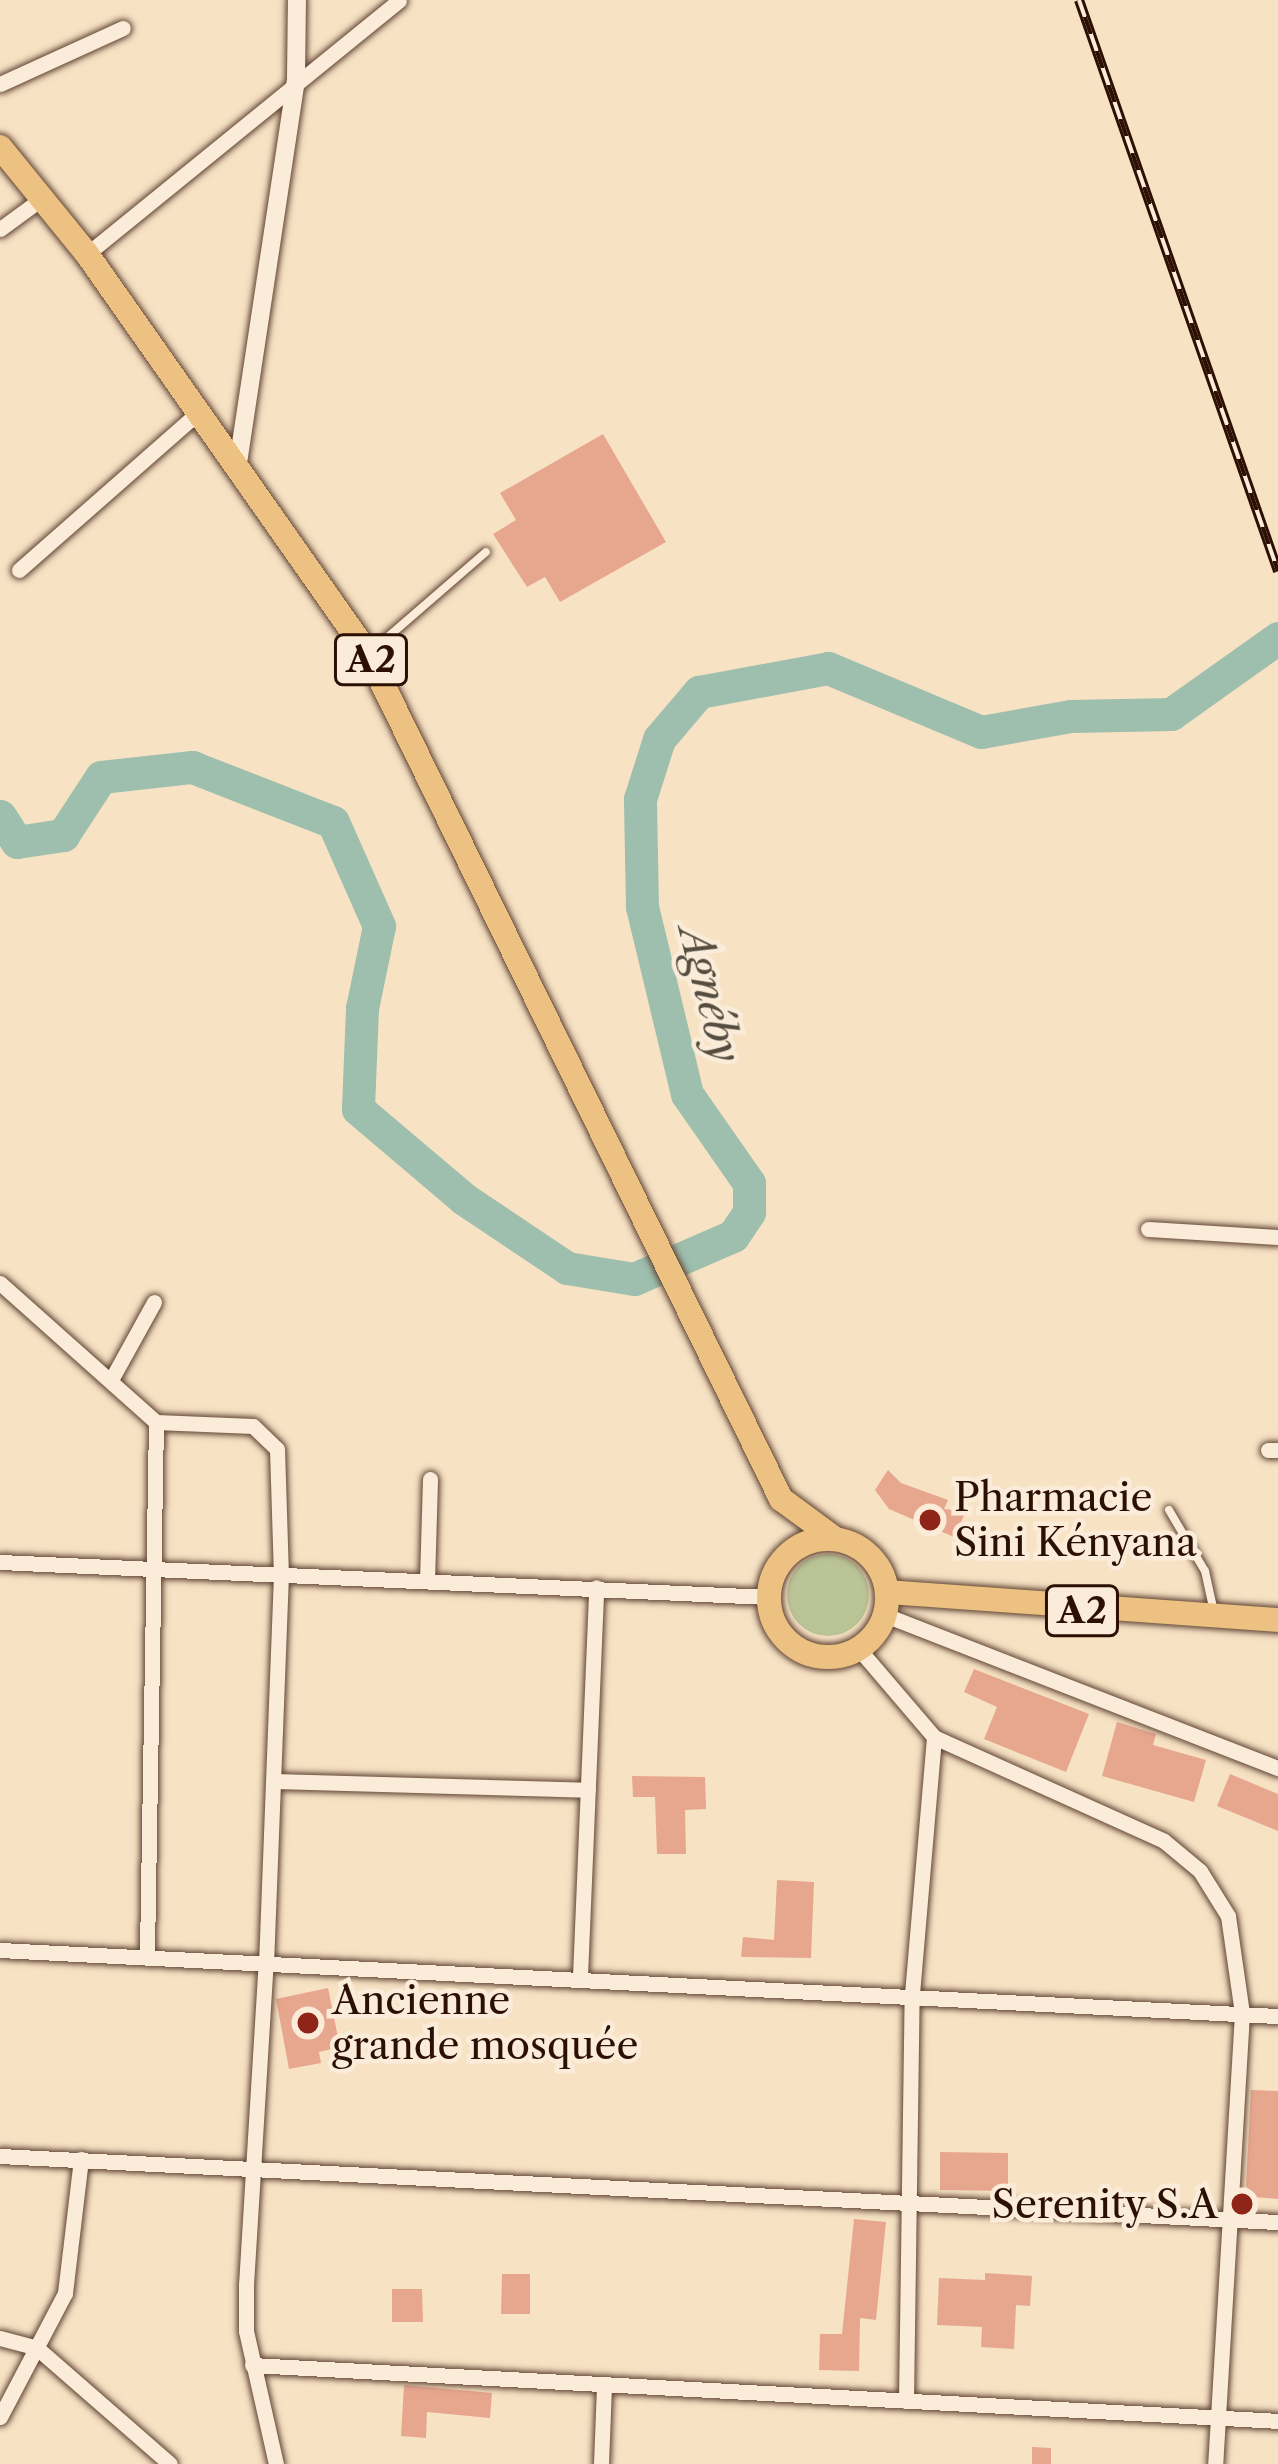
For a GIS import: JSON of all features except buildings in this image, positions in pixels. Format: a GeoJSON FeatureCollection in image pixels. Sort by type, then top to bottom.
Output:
{"type":"FeatureCollection","features":[{"type":"Feature","properties":{"kind":"main road","name":"A2"},"geometry":{"type":"LineString","coordinates":[[0,147],[87,254],[368,654],[781,1499],[834,1538]]}},
{"type":"Feature","properties":{"kind":"main road","name":"A2"},"geometry":{"type":"LineString","coordinates":[[778,1564],[781,1499]]}},
{"type":"Feature","properties":{"kind":"main road"},"geometry":{"type":"LineString","coordinates":[[834,1538],[870,1556],[886,1604],[858,1648],[824,1657],[790,1644],[768,1597],[778,1564],[802,1544],[834,1538]]}},
{"type":"Feature","properties":{"kind":"main road","name":"A2"},"geometry":{"type":"LineString","coordinates":[[886,1604],[1278,1620]]}},
{"type":"Feature","properties":{"kind":"street"},"geometry":{"type":"LineString","coordinates":[[238,463],[296,78],[297,0]]}},
{"type":"Feature","properties":{"kind":"street"},"geometry":{"type":"LineString","coordinates":[[87,254],[296,78],[399,0]]}},
{"type":"Feature","properties":{"kind":"street"},"geometry":{"type":"LineString","coordinates":[[0,84],[123,28]]}},
{"type":"Feature","properties":{"kind":"street"},"geometry":{"type":"LineString","coordinates":[[0,230],[41,199]]}},
{"type":"Feature","properties":{"kind":"street"},"geometry":{"type":"LineString","coordinates":[[19,570],[200,412]]}},
{"type":"Feature","properties":{"kind":"street"},"geometry":{"type":"LineString","coordinates":[[1148,1229],[1278,1237]]}},
{"type":"Feature","properties":{"kind":"street"},"geometry":{"type":"LineString","coordinates":[[0,1283],[156,1422],[216,1422],[268,1433],[282,1478],[266,1958],[246,2284],[252,2365],[276,2464]]}},
{"type":"Feature","properties":{"kind":"street"},"geometry":{"type":"LineString","coordinates":[[111,1380],[154,1302]]}},
{"type":"Feature","properties":{"kind":"street"},"geometry":{"type":"LineString","coordinates":[[147,1952],[156,1422]]}},
{"type":"Feature","properties":{"kind":"street"},"geometry":{"type":"LineString","coordinates":[[428,1581],[430,1479]]}},
{"type":"Feature","properties":{"kind":"street"},"geometry":{"type":"LineString","coordinates":[[0,1562],[768,1597]]}},
{"type":"Feature","properties":{"kind":"street"},"geometry":{"type":"LineString","coordinates":[[580,1976],[596,1587]]}},
{"type":"Feature","properties":{"kind":"street"},"geometry":{"type":"LineString","coordinates":[[886,1604],[1278,1768]]}},
{"type":"Feature","properties":{"kind":"street"},"geometry":{"type":"LineString","coordinates":[[858,1648],[934,1737],[1164,1841],[1200,1871],[1228,1916],[1242,2013],[1215,2464]]}},
{"type":"Feature","properties":{"kind":"street"},"geometry":{"type":"LineString","coordinates":[[906,2401],[913,2202],[912,1994],[934,1737]]}},
{"type":"Feature","properties":{"kind":"street"},"geometry":{"type":"LineString","coordinates":[[273,1781],[588,1790]]}},
{"type":"Feature","properties":{"kind":"street"},"geometry":{"type":"LineString","coordinates":[[0,1950],[266,1958],[1278,2016]]}},
{"type":"Feature","properties":{"kind":"street"},"geometry":{"type":"LineString","coordinates":[[0,2156],[1278,2222]]}},
{"type":"Feature","properties":{"kind":"street"},"geometry":{"type":"LineString","coordinates":[[0,2417],[53,2325],[74,2261],[81,2159]]}},
{"type":"Feature","properties":{"kind":"street"},"geometry":{"type":"LineString","coordinates":[[0,2338],[37,2348],[170,2464]]}},
{"type":"Feature","properties":{"kind":"street"},"geometry":{"type":"LineString","coordinates":[[252,2365],[1278,2421]]}},
{"type":"Feature","properties":{"kind":"street"},"geometry":{"type":"LineString","coordinates":[[601,2464],[604,2385]]}},
{"type":"Feature","properties":{"kind":"lane"},"geometry":{"type":"LineString","coordinates":[[368,654],[486,552]]}},
{"type":"Feature","properties":{"kind":"lane"},"geometry":{"type":"LineString","coordinates":[[1169,1510],[1205,1571],[1215,1617]]}},
{"type":"Feature","properties":{"kind":"green space"},"geometry":{"type":"Polygon","coordinates":[[[828,1554],[857,1566],[869,1595],[857,1624],[828,1636],[799,1624],[787,1595],[799,1566],[828,1554]]]}},
{"type":"Feature","properties":{"kind":"waterway","name":"Agnéby"},"geometry":{"type":"LineString","coordinates":[[0,816],[17,842],[63,835],[101,777],[192,767],[333,822],[379,926],[362,1008],[358,1109],[464,1199],[567,1268],[634,1279],[733,1236],[749,1212],[749,1183],[687,1094],[642,907],[640,799],[659,739],[699,692],[828,668],[981,732],[1071,716],[1171,714],[1278,638]]}},
{"type":"Feature","properties":{"kind":"railway"},"geometry":{"type":"LineString","coordinates":[[1079,0],[1278,571]]}},
{"type":"Feature","properties":{"kind":"place","name":"Pharmacie Sini Kényana"},"geometry":{"type":"Point","coordinates":[930,1520]}},
{"type":"Feature","properties":{"kind":"place","name":"Ancienne grande mosquée"},"geometry":{"type":"Point","coordinates":[308,2023]}},
{"type":"Feature","properties":{"kind":"place","name":"Serenity S.A"},"geometry":{"type":"Point","coordinates":[1242,2204]}}]}
